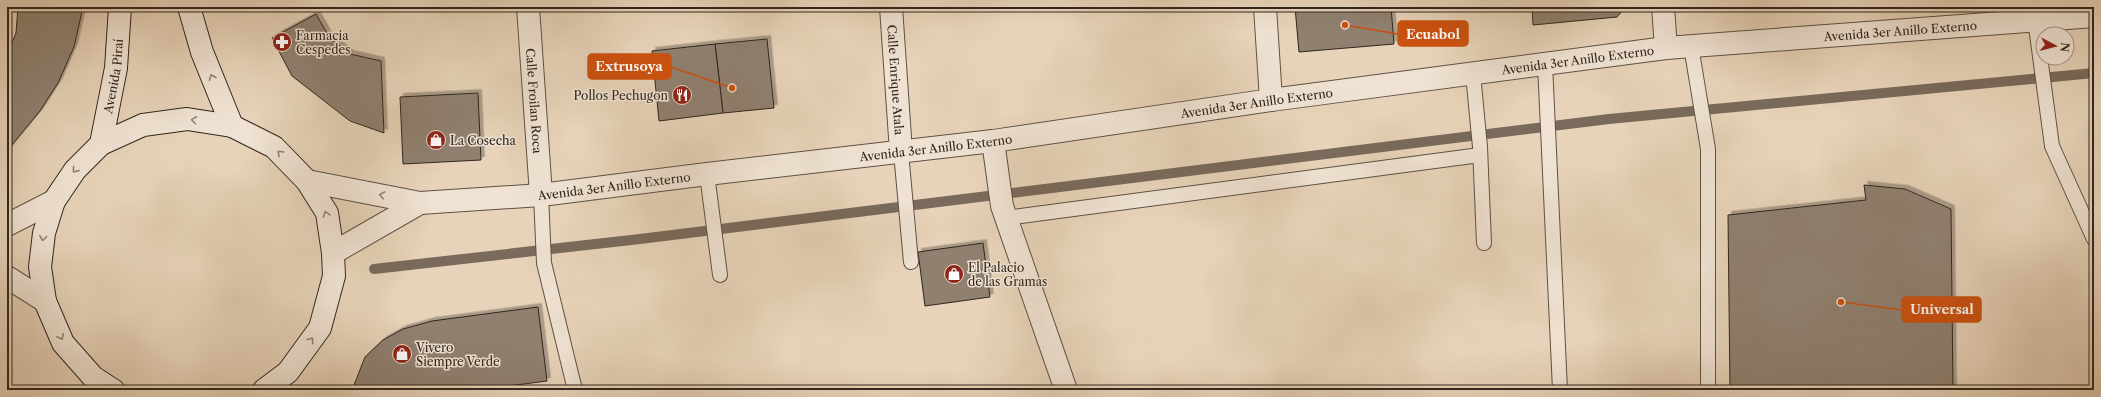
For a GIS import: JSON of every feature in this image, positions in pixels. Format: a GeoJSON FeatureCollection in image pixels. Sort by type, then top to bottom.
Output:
{"type":"FeatureCollection","features":[{"type":"Feature","properties":{"kind":"street","name":"Avenida Piraí"},"geometry":{"type":"LineString","coordinates":[[101,144],[116,68],[120,7]]}},
{"type":"Feature","properties":{"kind":"street"},"geometry":{"type":"LineString","coordinates":[[189,7],[202,52],[232,126]]}},
{"type":"Feature","properties":{"kind":"street","name":"Calle Froilan Roca"},"geometry":{"type":"LineString","coordinates":[[528,7],[541,195]]}},
{"type":"Feature","properties":{"kind":"street","name":"Calle Enrique Atala"},"geometry":{"type":"LineString","coordinates":[[891,7],[902,152]]}},
{"type":"Feature","properties":{"kind":"street"},"geometry":{"type":"LineString","coordinates":[[1265,7],[1272,100]]}},
{"type":"Feature","properties":{"kind":"street"},"geometry":{"type":"LineString","coordinates":[[1663,7],[1666,48]]}},
{"type":"Feature","properties":{"kind":"street","name":"Avenida 3er Anillo Externo"},"geometry":{"type":"LineString","coordinates":[[307,181],[420,203],[541,195],[707,174],[902,152],[995,151],[1272,100],[1666,48],[2034,13],[2094,16]]}},
{"type":"Feature","properties":{"kind":"street"},"geometry":{"type":"LineString","coordinates":[[113,390],[93,377],[63,343],[45,301],[40,267],[44,234],[54,201],[74,170],[101,144],[142,125],[187,119],[232,126],[274,147],[307,181],[327,213],[333,252],[334,276],[320,328],[290,381],[264,390]]}},
{"type":"Feature","properties":{"kind":"street"},"geometry":{"type":"LineString","coordinates":[[995,151],[1004,212],[1066,390]]}},
{"type":"Feature","properties":{"kind":"street"},"geometry":{"type":"LineString","coordinates":[[7,225],[54,201]]}},
{"type":"Feature","properties":{"kind":"street","name":"Avenida 3er Anillo Externo"},"geometry":{"type":"LineString","coordinates":[[333,252],[420,203]]}},
{"type":"Feature","properties":{"kind":"street"},"geometry":{"type":"LineString","coordinates":[[7,277],[45,301]]}},
{"type":"Feature","properties":{"kind":"lane"},"geometry":{"type":"LineString","coordinates":[[2034,13],[2052,146],[2094,239]]}},
{"type":"Feature","properties":{"kind":"lane"},"geometry":{"type":"LineString","coordinates":[[1691,46],[1708,149],[1708,390]]}},
{"type":"Feature","properties":{"kind":"lane"},"geometry":{"type":"LineString","coordinates":[[1545,64],[1560,390]]}},
{"type":"Feature","properties":{"kind":"lane"},"geometry":{"type":"LineString","coordinates":[[1473,74],[1480,151],[1484,243]]}},
{"type":"Feature","properties":{"kind":"lane"},"geometry":{"type":"LineString","coordinates":[[1004,212],[1480,151]]}},
{"type":"Feature","properties":{"kind":"lane"},"geometry":{"type":"LineString","coordinates":[[902,152],[911,262]]}},
{"type":"Feature","properties":{"kind":"lane"},"geometry":{"type":"LineString","coordinates":[[707,174],[720,275]]}},
{"type":"Feature","properties":{"kind":"lane"},"geometry":{"type":"LineString","coordinates":[[541,195],[544,263],[575,390]]}},
{"type":"Feature","properties":{"kind":"building"},"geometry":{"type":"Polygon","coordinates":[[[18,7],[83,7],[74,47],[58,83],[40,111],[7,151],[7,54],[16,33],[18,7]]]}},
{"type":"Feature","properties":{"kind":"building"},"geometry":{"type":"Polygon","coordinates":[[[1295,7],[1391,7],[1394,44],[1299,52],[1295,7]]]}},
{"type":"Feature","properties":{"kind":"building"},"geometry":{"type":"Polygon","coordinates":[[[1532,7],[1625,7],[1617,17],[1533,25],[1532,7]]]}},
{"type":"Feature","properties":{"kind":"building"},"geometry":{"type":"Polygon","coordinates":[[[316,14],[329,37],[350,54],[381,61],[384,133],[350,121],[292,76],[272,38],[316,14]]]}},
{"type":"Feature","properties":{"kind":"building"},"geometry":{"type":"Polygon","coordinates":[[[767,39],[774,108],[723,113],[715,44],[767,39]]]}},
{"type":"Feature","properties":{"kind":"building"},"geometry":{"type":"Polygon","coordinates":[[[715,44],[723,113],[659,121],[652,51],[715,44]]]}},
{"type":"Feature","properties":{"kind":"building"},"geometry":{"type":"Polygon","coordinates":[[[478,93],[481,160],[403,164],[400,97],[478,93]]]}},
{"type":"Feature","properties":{"kind":"building"},"geometry":{"type":"Polygon","coordinates":[[[1864,185],[1905,189],[1951,209],[1953,390],[1730,390],[1728,215],[1866,200],[1864,185]]]}},
{"type":"Feature","properties":{"kind":"building","name":"El Palacio de las Gramas"},"geometry":{"type":"Polygon","coordinates":[[[983,243],[990,297],[925,306],[918,252],[983,243]]]}},
{"type":"Feature","properties":{"kind":"building"},"geometry":{"type":"Polygon","coordinates":[[[538,307],[547,381],[478,390],[352,390],[365,357],[383,340],[403,329],[432,321],[538,307]]]}},
{"type":"Feature","properties":{"kind":"waterway"},"geometry":{"type":"LineString","coordinates":[[374,269],[640,239],[1609,119],[2094,73]]}},
{"type":"Feature","properties":{"kind":"place","name":"Ecuabol"},"geometry":{"type":"Point","coordinates":[1345,25]}},
{"type":"Feature","properties":{"kind":"place","name":"Farmacia Cespedes"},"geometry":{"type":"Point","coordinates":[282,42]}},
{"type":"Feature","properties":{"kind":"place","name":"Extrusoya"},"geometry":{"type":"Point","coordinates":[732,88]}},
{"type":"Feature","properties":{"kind":"place","name":"Pollos Pechugon"},"geometry":{"type":"Point","coordinates":[682,95]}},
{"type":"Feature","properties":{"kind":"place","name":"La Cosecha"},"geometry":{"type":"Point","coordinates":[436,140]}},
{"type":"Feature","properties":{"kind":"place","name":"El Palacio de las Gramas"},"geometry":{"type":"Point","coordinates":[954,274]}},
{"type":"Feature","properties":{"kind":"place","name":"Universal"},"geometry":{"type":"Point","coordinates":[1841,302]}},
{"type":"Feature","properties":{"kind":"place","name":"Vivero Siempre Verde"},"geometry":{"type":"Point","coordinates":[402,354]}}]}
